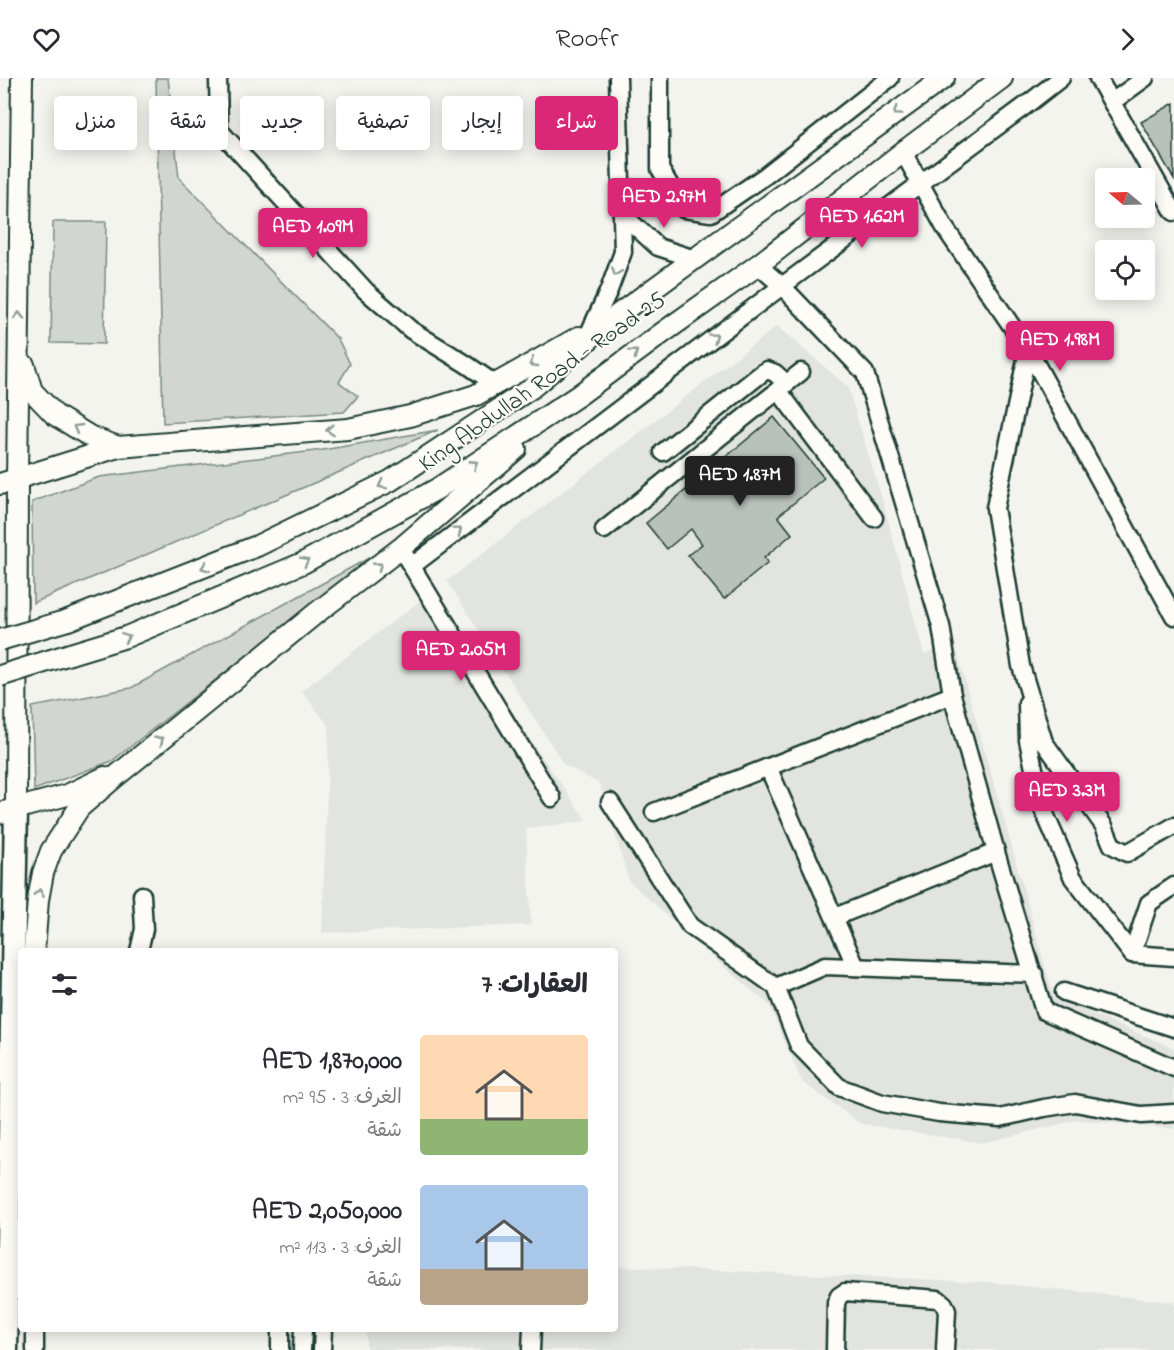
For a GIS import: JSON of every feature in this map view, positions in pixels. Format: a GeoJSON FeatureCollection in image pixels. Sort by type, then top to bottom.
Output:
{"type":"FeatureCollection","features":[{"type":"Feature","properties":{"kind":"highway"},"geometry":{"type":"LineString","coordinates":[[6,1350],[8,811]]}},
{"type":"Feature","properties":{"kind":"highway"},"geometry":{"type":"LineString","coordinates":[[7,1277],[18,1136]]}},
{"type":"Feature","properties":{"kind":"main road"},"geometry":{"type":"LineString","coordinates":[[22,78],[19,348],[8,481],[8,811],[68,795],[130,764]]}},
{"type":"Feature","properties":{"kind":"main road","name":"King Abdullah Road - Road 25"},"geometry":{"type":"LineString","coordinates":[[0,640],[68,620],[257,546],[390,481],[530,389],[620,313],[944,78]]}},
{"type":"Feature","properties":{"kind":"main road","name":"King Abdullah Road - Road 25"},"geometry":{"type":"LineString","coordinates":[[0,676],[126,637],[303,563],[437,489],[579,395],[758,265],[1002,78]]}},
{"type":"Feature","properties":{"kind":"main road"},"geometry":{"type":"LineString","coordinates":[[8,481],[118,447],[348,429],[410,416],[476,395],[620,313]]}},
{"type":"Feature","properties":{"kind":"main road"},"geometry":{"type":"LineString","coordinates":[[19,348],[32,391],[55,415],[91,436],[118,447]]}},
{"type":"Feature","properties":{"kind":"main road"},"geometry":{"type":"LineString","coordinates":[[34,948],[38,900],[43,873],[51,851],[79,808],[130,764],[401,548],[579,395]]}},
{"type":"Feature","properties":{"kind":"street"},"geometry":{"type":"LineString","coordinates":[[218,78],[219,130],[366,291],[411,330],[495,384]]}},
{"type":"Feature","properties":{"kind":"street"},"geometry":{"type":"LineString","coordinates":[[590,331],[623,252],[618,78]]}},
{"type":"Feature","properties":{"kind":"street"},"geometry":{"type":"LineString","coordinates":[[660,78],[660,169],[684,209],[711,213],[765,176],[890,78]]}},
{"type":"Feature","properties":{"kind":"street"},"geometry":{"type":"LineString","coordinates":[[411,566],[1061,78]]}},
{"type":"Feature","properties":{"kind":"street"},"geometry":{"type":"LineString","coordinates":[[1098,78],[1174,212]]}},
{"type":"Feature","properties":{"kind":"street"},"geometry":{"type":"LineString","coordinates":[[1112,102],[1145,78]]}},
{"type":"Feature","properties":{"kind":"street"},"geometry":{"type":"LineString","coordinates":[[903,152],[945,228],[1028,350],[1174,616]]}},
{"type":"Feature","properties":{"kind":"street"},"geometry":{"type":"LineString","coordinates":[[623,215],[658,247],[695,259]]}},
{"type":"Feature","properties":{"kind":"street"},"geometry":{"type":"LineString","coordinates":[[758,265],[783,286],[865,373],[941,626],[952,695],[1044,1011],[1174,1068]]}},
{"type":"Feature","properties":{"kind":"street"},"geometry":{"type":"LineString","coordinates":[[1028,350],[995,508],[1021,666],[1044,742],[1104,826],[1112,845],[1127,853],[1174,826]]}},
{"type":"Feature","properties":{"kind":"street"},"geometry":{"type":"LineString","coordinates":[[663,452],[767,370],[775,373],[782,387],[874,518]]}},
{"type":"Feature","properties":{"kind":"street"},"geometry":{"type":"LineString","coordinates":[[604,530],[801,372]]}},
{"type":"Feature","properties":{"kind":"street"},"geometry":{"type":"LineString","coordinates":[[401,548],[552,798]]}},
{"type":"Feature","properties":{"kind":"street"},"geometry":{"type":"LineString","coordinates":[[1026,681],[1028,740],[1042,807],[1072,878],[1132,954],[1174,957]]}},
{"type":"Feature","properties":{"kind":"street"},"geometry":{"type":"LineString","coordinates":[[654,813],[952,695]]}},
{"type":"Feature","properties":{"kind":"street"},"geometry":{"type":"LineString","coordinates":[[768,767],[856,967]]}},
{"type":"Feature","properties":{"kind":"street"},"geometry":{"type":"LineString","coordinates":[[610,802],[690,926],[777,987],[799,1046],[839,1088],[882,1103],[939,1113],[1000,1118],[1076,1103],[1141,1115],[1174,1113]]}},
{"type":"Feature","properties":{"kind":"street"},"geometry":{"type":"LineString","coordinates":[[835,917],[996,852]]}},
{"type":"Feature","properties":{"kind":"street"},"geometry":{"type":"LineString","coordinates":[[1132,954],[1149,903],[1174,886]]}},
{"type":"Feature","properties":{"kind":"street"},"geometry":{"type":"LineString","coordinates":[[141,948],[144,929],[142,895]]}},
{"type":"Feature","properties":{"kind":"street"},"geometry":{"type":"LineString","coordinates":[[777,987],[825,966],[1034,974]]}},
{"type":"Feature","properties":{"kind":"street"},"geometry":{"type":"LineString","coordinates":[[1064,992],[1174,1028]]}},
{"type":"Feature","properties":{"kind":"street"},"geometry":{"type":"LineString","coordinates":[[835,1350],[836,1303],[839,1296],[845,1292],[938,1299],[947,1311],[945,1350]]}},
{"type":"Feature","properties":{"kind":"street"},"geometry":{"type":"LineString","coordinates":[[35,1332],[35,1350]]}},
{"type":"Feature","properties":{"kind":"street"},"geometry":{"type":"LineString","coordinates":[[280,1332],[280,1350]]}},
{"type":"Feature","properties":{"kind":"street"},"geometry":{"type":"LineString","coordinates":[[302,1350],[303,1332]]}},
{"type":"Feature","properties":{"kind":"street"},"geometry":{"type":"LineString","coordinates":[[322,1350],[323,1332]]}},
{"type":"Feature","properties":{"kind":"street"},"geometry":{"type":"LineString","coordinates":[[531,1350],[532,1332]]}},
{"type":"Feature","properties":{"kind":"shaded area"},"geometry":{"type":"Polygon","coordinates":[[[156,78],[168,78],[170,96],[156,96],[156,78]]]}},
{"type":"Feature","properties":{"kind":"shaded area"},"geometry":{"type":"Polygon","coordinates":[[[157,150],[176,150],[179,178],[338,339],[350,364],[339,382],[358,396],[344,412],[163,423],[157,150]]]}},
{"type":"Feature","properties":{"kind":"shaded area"},"geometry":{"type":"Polygon","coordinates":[[[53,222],[106,222],[104,344],[51,343],[53,222]]]}},
{"type":"Feature","properties":{"kind":"shaded area"},"geometry":{"type":"Polygon","coordinates":[[[777,326],[848,387],[885,509],[924,654],[955,645],[1054,998],[1174,1048],[1174,1129],[1077,1120],[983,1143],[861,1124],[802,1082],[769,1005],[629,881],[600,784],[564,765],[447,581],[777,326]]]}},
{"type":"Feature","properties":{"kind":"shaded area"},"geometry":{"type":"Polygon","coordinates":[[[438,430],[33,603],[32,502],[99,477],[323,450],[438,430]]]}},
{"type":"Feature","properties":{"kind":"shaded area"},"geometry":{"type":"Polygon","coordinates":[[[376,554],[112,761],[34,790],[32,707],[131,688],[376,554]]]}},
{"type":"Feature","properties":{"kind":"shaded area"},"geometry":{"type":"Polygon","coordinates":[[[429,594],[587,821],[526,829],[531,925],[322,933],[329,726],[301,691],[429,594]]]}},
{"type":"Feature","properties":{"kind":"shaded area"},"geometry":{"type":"Polygon","coordinates":[[[618,1266],[987,1282],[1174,1302],[1174,1350],[366,1350],[366,1332],[618,1332],[618,1266]]]}},
{"type":"Feature","properties":{"kind":"building"},"geometry":{"type":"Polygon","coordinates":[[[1174,103],[1174,179],[1141,122],[1174,103]]]}},
{"type":"Feature","properties":{"kind":"building"},"geometry":{"type":"Polygon","coordinates":[[[774,417],[824,478],[778,516],[792,534],[764,558],[768,563],[724,599],[688,555],[702,544],[691,529],[667,549],[646,523],[774,417]]]}}]}
